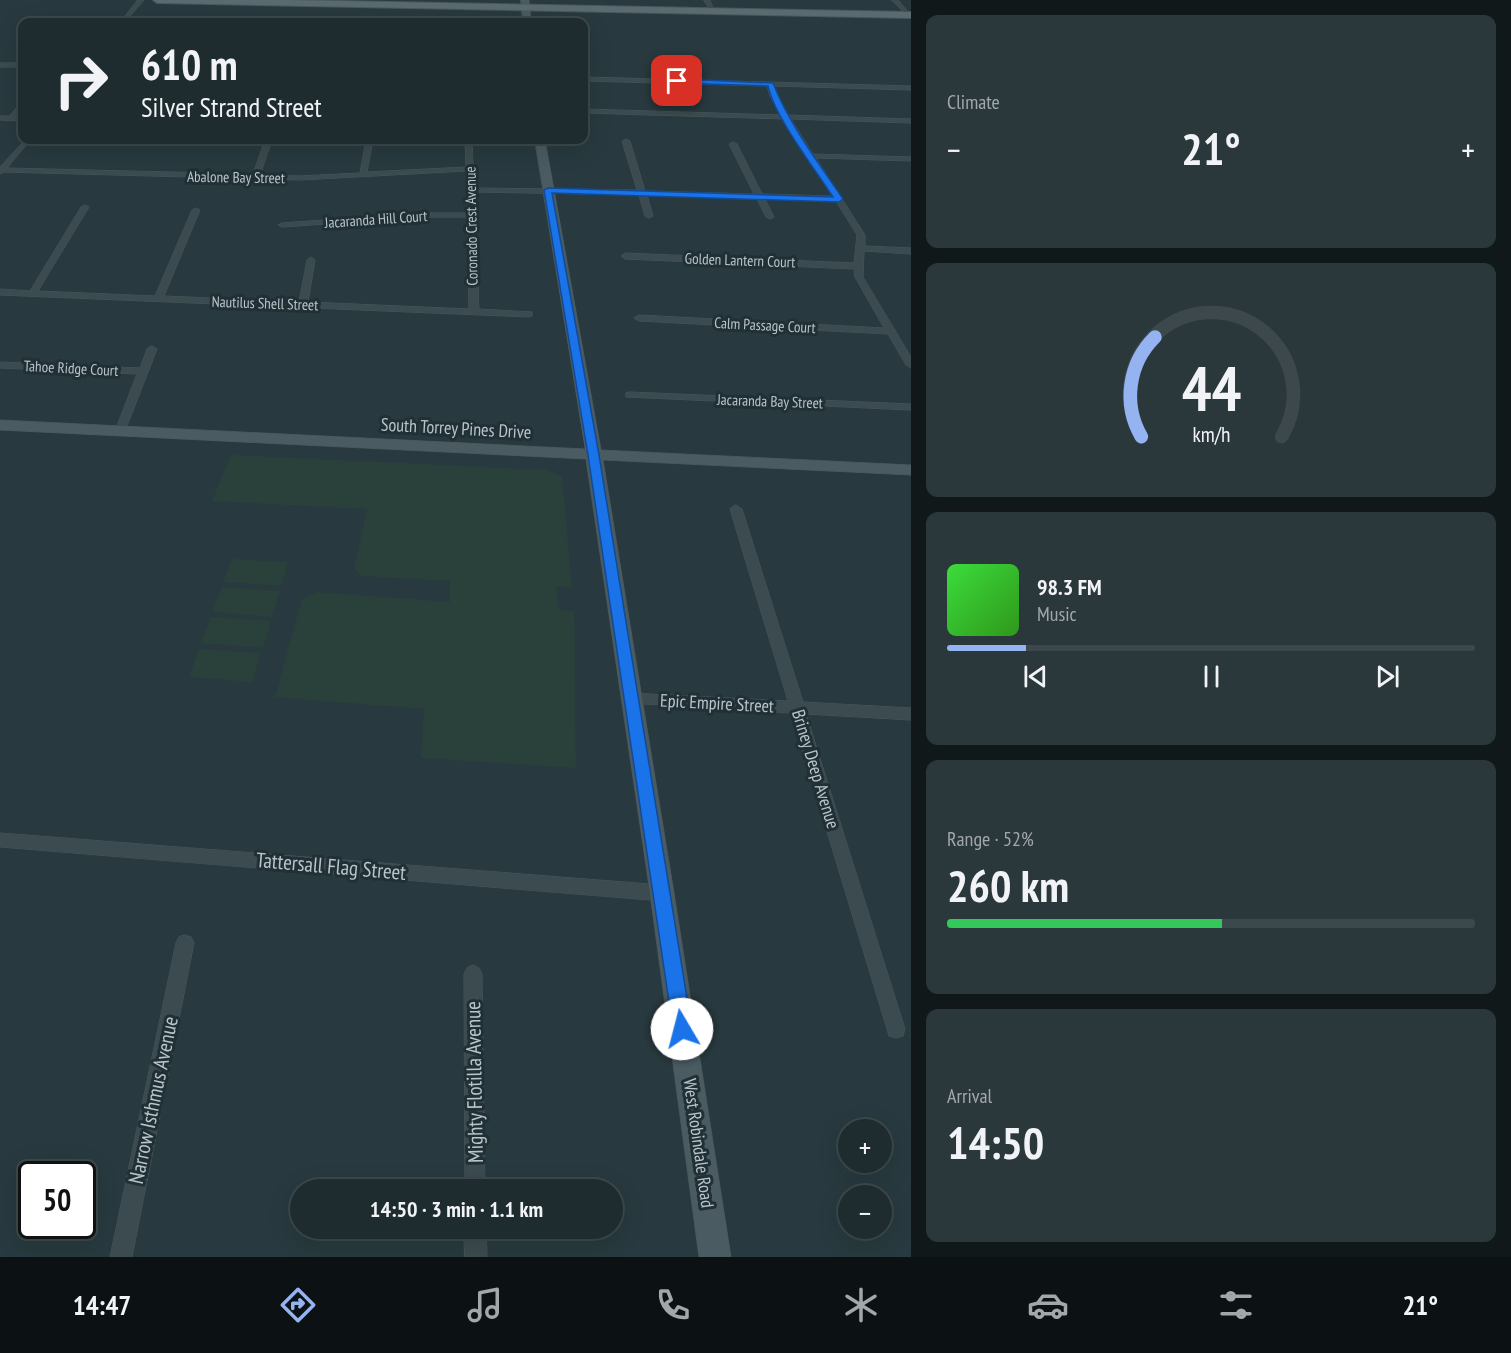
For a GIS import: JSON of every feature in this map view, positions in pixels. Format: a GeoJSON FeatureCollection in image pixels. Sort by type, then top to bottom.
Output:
{"type":"FeatureCollection","features":[{"type":"Feature","properties":{"kind":"main road"},"geometry":{"type":"LineString","coordinates":[[157,0],[473,6],[514,6],[525,3],[598,4],[909,12]]}},
{"type":"Feature","properties":{"kind":"main road"},"geometry":{"type":"LineString","coordinates":[[248,2],[295,0]]}},
{"type":"Feature","properties":{"kind":"main road"},"geometry":{"type":"LineString","coordinates":[[307,3],[368,0]]}},
{"type":"Feature","properties":{"kind":"main road"},"geometry":{"type":"LineString","coordinates":[[404,0],[486,2],[514,6]]}},
{"type":"Feature","properties":{"kind":"main road"},"geometry":{"type":"LineString","coordinates":[[486,2],[496,0]]}},
{"type":"Feature","properties":{"kind":"main road"},"geometry":{"type":"LineString","coordinates":[[544,0],[598,4]]}},
{"type":"Feature","properties":{"kind":"main road"},"geometry":{"type":"LineString","coordinates":[[525,3],[552,8],[659,10],[711,6],[867,14],[909,12]]}},
{"type":"Feature","properties":{"kind":"main road"},"geometry":{"type":"LineString","coordinates":[[525,3],[527,18]]}},
{"type":"Feature","properties":{"kind":"main road"},"geometry":{"type":"LineString","coordinates":[[532,18],[536,13],[552,8]]}},
{"type":"Feature","properties":{"kind":"main road","name":"West Robindale Road"},"geometry":{"type":"LineString","coordinates":[[541,144],[594,455],[630,699],[662,893],[715,1257]]}},
{"type":"Feature","properties":{"kind":"main road","name":"South Torrey Pines Drive"},"geometry":{"type":"LineString","coordinates":[[0,425],[911,470]]}},
{"type":"Feature","properties":{"kind":"street"},"geometry":{"type":"LineString","coordinates":[[126,18],[141,0]]}},
{"type":"Feature","properties":{"kind":"street"},"geometry":{"type":"LineString","coordinates":[[896,0],[909,12]]}},
{"type":"Feature","properties":{"kind":"street"},"geometry":{"type":"LineString","coordinates":[[0,65],[18,65]]}},
{"type":"Feature","properties":{"kind":"street"},"geometry":{"type":"LineString","coordinates":[[588,79],[911,88]]}},
{"type":"Feature","properties":{"kind":"street"},"geometry":{"type":"LineString","coordinates":[[770,84],[773,96],[785,116],[861,235],[862,248],[856,266],[859,277],[911,365]]}},
{"type":"Feature","properties":{"kind":"street"},"geometry":{"type":"LineString","coordinates":[[10,119],[18,109]]}},
{"type":"Feature","properties":{"kind":"street"},"geometry":{"type":"LineString","coordinates":[[588,111],[911,121]]}},
{"type":"Feature","properties":{"kind":"street"},"geometry":{"type":"LineString","coordinates":[[0,118],[18,119]]}},
{"type":"Feature","properties":{"kind":"street"},"geometry":{"type":"LineString","coordinates":[[626,141],[649,216]]}},
{"type":"Feature","properties":{"kind":"street"},"geometry":{"type":"LineString","coordinates":[[1,171],[22,144]]}},
{"type":"Feature","properties":{"kind":"street"},"geometry":{"type":"LineString","coordinates":[[255,178],[268,144]]}},
{"type":"Feature","properties":{"kind":"street"},"geometry":{"type":"LineString","coordinates":[[363,174],[368,144]]}},
{"type":"Feature","properties":{"kind":"street","name":"Coronado Crest Avenue"},"geometry":{"type":"LineString","coordinates":[[469,144],[474,312]]}},
{"type":"Feature","properties":{"kind":"street"},"geometry":{"type":"LineString","coordinates":[[733,144],[770,217]]}},
{"type":"Feature","properties":{"kind":"street"},"geometry":{"type":"LineString","coordinates":[[811,156],[911,159]]}},
{"type":"Feature","properties":{"kind":"street","name":"Abalone Bay Street"},"geometry":{"type":"LineString","coordinates":[[1,171],[255,178],[470,170]]}},
{"type":"Feature","properties":{"kind":"street"},"geometry":{"type":"LineString","coordinates":[[470,190],[548,190],[839,199]]}},
{"type":"Feature","properties":{"kind":"street"},"geometry":{"type":"LineString","coordinates":[[32,294],[85,207]]}},
{"type":"Feature","properties":{"kind":"street"},"geometry":{"type":"LineString","coordinates":[[158,299],[196,210]]}},
{"type":"Feature","properties":{"kind":"street","name":"Jacaranda Hill Court"},"geometry":{"type":"LineString","coordinates":[[282,225],[423,215],[470,215]]}},
{"type":"Feature","properties":{"kind":"street"},"geometry":{"type":"LineString","coordinates":[[862,248],[911,251]]}},
{"type":"Feature","properties":{"kind":"street","name":"Golden Lantern Court"},"geometry":{"type":"LineString","coordinates":[[624,256],[856,266]]}},
{"type":"Feature","properties":{"kind":"street"},"geometry":{"type":"LineString","coordinates":[[303,305],[311,260]]}},
{"type":"Feature","properties":{"kind":"street","name":"Nautilus Shell Street"},"geometry":{"type":"LineString","coordinates":[[0,292],[530,314]]}},
{"type":"Feature","properties":{"kind":"street","name":"Calm Passage Court"},"geometry":{"type":"LineString","coordinates":[[639,318],[891,331]]}},
{"type":"Feature","properties":{"kind":"street"},"geometry":{"type":"LineString","coordinates":[[120,431],[141,371],[152,349]]}},
{"type":"Feature","properties":{"kind":"street","name":"Tahoe Ridge Court"},"geometry":{"type":"LineString","coordinates":[[0,365],[141,371]]}},
{"type":"Feature","properties":{"kind":"street","name":"Jacaranda Bay Street"},"geometry":{"type":"LineString","coordinates":[[630,395],[911,407]]}},
{"type":"Feature","properties":{"kind":"street","name":"Briney Deep Avenue"},"geometry":{"type":"LineString","coordinates":[[736,508],[896,1029]]}},
{"type":"Feature","properties":{"kind":"street","name":"Epic Empire Street"},"geometry":{"type":"LineString","coordinates":[[630,699],[911,714]]}},
{"type":"Feature","properties":{"kind":"street","name":"Tattersall Flag Street"},"geometry":{"type":"LineString","coordinates":[[0,840],[662,893]]}},
{"type":"Feature","properties":{"kind":"street","name":"Narrow Isthmus Avenue"},"geometry":{"type":"LineString","coordinates":[[121,1257],[185,943]]}},
{"type":"Feature","properties":{"kind":"street","name":"Mighty Flotilla Avenue"},"geometry":{"type":"LineString","coordinates":[[473,974],[475,1179]]}},
{"type":"Feature","properties":{"kind":"street"},"geometry":{"type":"LineString","coordinates":[[476,1239],[476,1257]]}},
{"type":"Feature","properties":{"kind":"green space"},"geometry":{"type":"Polygon","coordinates":[[[231,455],[546,470],[562,476],[572,587],[556,586],[559,610],[574,611],[576,768],[421,758],[424,709],[275,697],[302,599],[318,592],[450,602],[450,581],[362,576],[354,569],[367,509],[212,501],[231,455]]]}},
{"type":"Feature","properties":{"kind":"green space"},"geometry":{"type":"Polygon","coordinates":[[[232,559],[288,562],[281,586],[223,582],[232,559]]]}},
{"type":"Feature","properties":{"kind":"green space"},"geometry":{"type":"Polygon","coordinates":[[[222,587],[280,591],[272,617],[212,612],[222,587]]]}},
{"type":"Feature","properties":{"kind":"green space"},"geometry":{"type":"Polygon","coordinates":[[[211,617],[271,621],[263,648],[201,643],[211,617]]]}},
{"type":"Feature","properties":{"kind":"green space"},"geometry":{"type":"Polygon","coordinates":[[[199,649],[261,653],[252,682],[189,677],[199,649]]]}},
{"type":"Feature","properties":{"kind":"route"},"geometry":{"type":"LineString","coordinates":[[677,81],[770,84],[773,96],[785,116],[839,199],[548,190],[594,455],[682,1029]]}}]}
